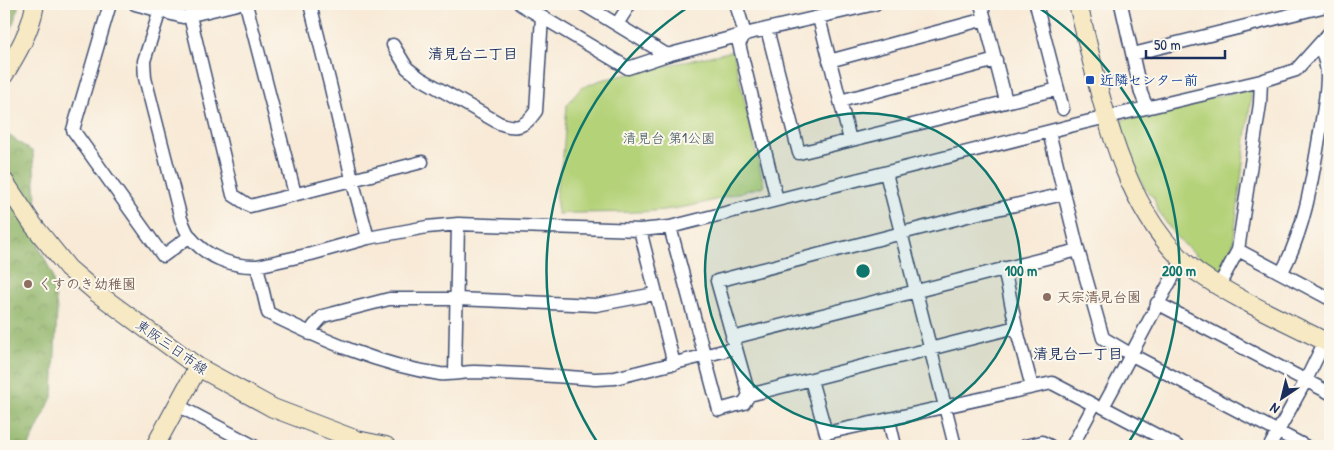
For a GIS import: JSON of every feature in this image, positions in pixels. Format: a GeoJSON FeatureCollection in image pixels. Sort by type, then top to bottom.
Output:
{"type":"FeatureCollection","features":[{"type":"Feature","properties":{"kind":"street"},"geometry":{"type":"LineString","coordinates":[[4,75],[20,50],[35,4]]}},
{"type":"Feature","properties":{"kind":"street"},"geometry":{"type":"LineString","coordinates":[[110,4],[72,130],[163,256],[190,236]]}},
{"type":"Feature","properties":{"kind":"street"},"geometry":{"type":"LineString","coordinates":[[135,4],[161,8],[183,17],[237,4]]}},
{"type":"Feature","properties":{"kind":"street"},"geometry":{"type":"LineString","coordinates":[[246,4],[295,194]]}},
{"type":"Feature","properties":{"kind":"street"},"geometry":{"type":"LineString","coordinates":[[310,4],[368,238]]}},
{"type":"Feature","properties":{"kind":"street"},"geometry":{"type":"LineString","coordinates":[[520,4],[628,68],[667,54],[819,18],[856,6],[875,4]]}},
{"type":"Feature","properties":{"kind":"street"},"geometry":{"type":"LineString","coordinates":[[583,4],[667,54]]}},
{"type":"Feature","properties":{"kind":"street"},"geometry":{"type":"LineString","coordinates":[[617,24],[630,4]]}},
{"type":"Feature","properties":{"kind":"street"},"geometry":{"type":"LineString","coordinates":[[736,4],[745,34],[739,44],[777,200]]}},
{"type":"Feature","properties":{"kind":"street"},"geometry":{"type":"LineString","coordinates":[[981,4],[1006,101]]}},
{"type":"Feature","properties":{"kind":"street"},"geometry":{"type":"LineString","coordinates":[[1036,4],[1063,109]]}},
{"type":"Feature","properties":{"kind":"street"},"geometry":{"type":"LineString","coordinates":[[1078,4],[1108,118],[1134,193],[1172,249],[1197,271],[1230,293],[1328,339],[1270,446]]}},
{"type":"Feature","properties":{"kind":"street"},"geometry":{"type":"LineString","coordinates":[[1121,4],[1141,93],[1147,108]]}},
{"type":"Feature","properties":{"kind":"street"},"geometry":{"type":"LineString","coordinates":[[1133,54],[1330,5]]}},
{"type":"Feature","properties":{"kind":"street"},"geometry":{"type":"LineString","coordinates":[[161,8],[144,61],[145,78],[175,201],[181,219],[190,236],[215,257],[239,266],[257,266],[311,254],[368,238],[427,227],[458,224],[640,230],[670,227],[1261,81],[1296,70],[1330,32]]}},
{"type":"Feature","properties":{"kind":"street"},"geometry":{"type":"LineString","coordinates":[[190,16],[233,196],[250,206],[422,162]]}},
{"type":"Feature","properties":{"kind":"street"},"geometry":{"type":"LineString","coordinates":[[393,46],[407,68],[420,78],[499,123],[518,127],[528,122],[536,112],[542,17]]}},
{"type":"Feature","properties":{"kind":"street"},"geometry":{"type":"LineString","coordinates":[[819,18],[850,140]]}},
{"type":"Feature","properties":{"kind":"street"},"geometry":{"type":"LineString","coordinates":[[830,61],[985,20]]}},
{"type":"Feature","properties":{"kind":"street"},"geometry":{"type":"LineString","coordinates":[[767,29],[799,153],[1058,88]]}},
{"type":"Feature","properties":{"kind":"street"},"geometry":{"type":"LineString","coordinates":[[1282,272],[1291,254],[1308,203],[1328,72],[1320,45]]}},
{"type":"Feature","properties":{"kind":"street"},"geometry":{"type":"LineString","coordinates":[[840,101],[996,60]]}},
{"type":"Feature","properties":{"kind":"street"},"geometry":{"type":"LineString","coordinates":[[1223,278],[1238,250],[1260,104],[1261,81]]}},
{"type":"Feature","properties":{"kind":"street"},"geometry":{"type":"LineString","coordinates":[[1049,132],[1078,250],[1103,338],[1305,446]]}},
{"type":"Feature","properties":{"kind":"street"},"geometry":{"type":"LineString","coordinates":[[886,173],[932,348],[955,446]]}},
{"type":"Feature","properties":{"kind":"street","name":"東阪三日市線"},"geometry":{"type":"LineString","coordinates":[[4,181],[34,226],[68,268],[98,293],[198,367],[273,408],[357,440],[386,446]]}},
{"type":"Feature","properties":{"kind":"street"},"geometry":{"type":"LineString","coordinates":[[670,227],[718,410],[744,403],[748,395],[717,281],[902,233],[1064,194]]}},
{"type":"Feature","properties":{"kind":"street"},"geometry":{"type":"LineString","coordinates":[[455,373],[458,299],[458,224]]}},
{"type":"Feature","properties":{"kind":"street"},"geometry":{"type":"LineString","coordinates":[[640,230],[674,364]]}},
{"type":"Feature","properties":{"kind":"street"},"geometry":{"type":"LineString","coordinates":[[257,266],[268,313],[344,349],[387,363],[443,374],[483,372],[596,379],[615,378],[705,356],[734,343],[1004,268],[1078,250]]}},
{"type":"Feature","properties":{"kind":"street"},"geometry":{"type":"LineString","coordinates":[[1238,250],[1330,299]]}},
{"type":"Feature","properties":{"kind":"street"},"geometry":{"type":"LineString","coordinates":[[1177,446],[1104,407],[1157,303],[1183,259]]}},
{"type":"Feature","properties":{"kind":"street"},"geometry":{"type":"LineString","coordinates":[[1004,268],[1016,326],[1032,387]]}},
{"type":"Feature","properties":{"kind":"street"},"geometry":{"type":"LineString","coordinates":[[310,334],[323,316],[389,300],[458,299],[596,305],[655,294]]}},
{"type":"Feature","properties":{"kind":"street"},"geometry":{"type":"LineString","coordinates":[[1157,303],[1330,393]]}},
{"type":"Feature","properties":{"kind":"street"},"geometry":{"type":"LineString","coordinates":[[748,395],[1016,326]]}},
{"type":"Feature","properties":{"kind":"street"},"geometry":{"type":"LineString","coordinates":[[155,446],[198,367]]}},
{"type":"Feature","properties":{"kind":"street"},"geometry":{"type":"LineString","coordinates":[[811,380],[826,433],[1052,383],[1094,405],[1072,446]]}},
{"type":"Feature","properties":{"kind":"street"},"geometry":{"type":"LineString","coordinates":[[177,405],[254,446]]}},
{"type":"Feature","properties":{"kind":"street"},"geometry":{"type":"LineString","coordinates":[[889,420],[895,446]]}},
{"type":"Feature","properties":{"kind":"street"},"geometry":{"type":"LineString","coordinates":[[1025,446],[1042,442],[1050,446]]}},
{"type":"Feature","properties":{"kind":"green space"},"geometry":{"type":"Polygon","coordinates":[[[4,4],[17,4],[18,8],[9,37],[4,45],[4,4]]]}},
{"type":"Feature","properties":{"kind":"green space","name":"清見台 第1公園"},"geometry":{"type":"Polygon","coordinates":[[[733,51],[764,186],[700,204],[663,210],[558,214],[556,193],[563,155],[567,105],[581,88],[601,80],[733,51]]]}},
{"type":"Feature","properties":{"kind":"green space"},"geometry":{"type":"Polygon","coordinates":[[[1252,89],[1232,253],[1221,273],[1205,263],[1175,236],[1157,209],[1154,198],[1146,191],[1133,164],[1122,135],[1122,120],[1252,89]]]}},
{"type":"Feature","properties":{"kind":"green space"},"geometry":{"type":"Polygon","coordinates":[[[4,132],[33,152],[39,247],[52,274],[57,310],[53,395],[29,446],[4,446],[4,132]]]}},
{"type":"Feature","properties":{"kind":"place","name":"近隣センター前"},"geometry":{"type":"Point","coordinates":[1090,80]}},
{"type":"Feature","properties":{"kind":"place","name":"くすのき幼稚園"},"geometry":{"type":"Point","coordinates":[28,284]}},
{"type":"Feature","properties":{"kind":"place","name":"天宗清見台園"},"geometry":{"type":"Point","coordinates":[1047,297]}},
{"type":"Feature","properties":{"kind":"district","name":"清見台二丁目"},"geometry":{"type":"Point","coordinates":[473,54]}},
{"type":"Feature","properties":{"kind":"district","name":"清見台一丁目"},"geometry":{"type":"Point","coordinates":[1078,354]}}]}
